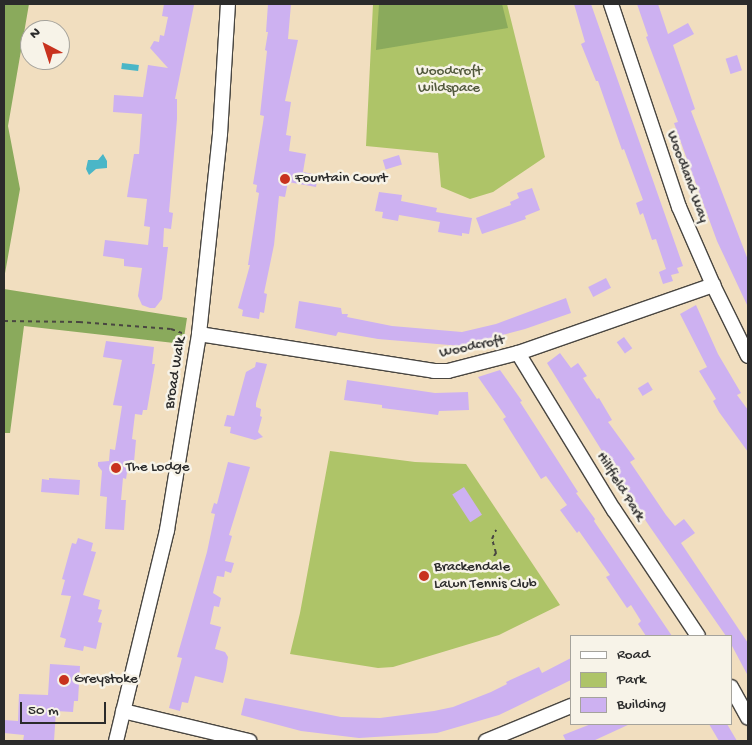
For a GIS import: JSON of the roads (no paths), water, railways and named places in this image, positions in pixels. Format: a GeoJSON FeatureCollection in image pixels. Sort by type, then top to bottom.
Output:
{"type":"FeatureCollection","features":[{"type":"Feature","properties":{"kind":"street","name":"Broad Walk"},"geometry":{"type":"LineString","coordinates":[[116,741],[167,530],[199,336],[220,134],[228,4]]}},
{"type":"Feature","properties":{"kind":"street","name":"Woodland Way"},"geometry":{"type":"LineString","coordinates":[[611,4],[679,207],[713,285],[748,356]]}},
{"type":"Feature","properties":{"kind":"street","name":"Woodcroft"},"geometry":{"type":"LineString","coordinates":[[199,336],[434,371],[448,371],[518,353],[713,285]]}},
{"type":"Feature","properties":{"kind":"street","name":"Hillfield Park"},"geometry":{"type":"LineString","coordinates":[[518,353],[614,510],[697,635]]}},
{"type":"Feature","properties":{"kind":"street"},"geometry":{"type":"LineString","coordinates":[[732,689],[748,718]]}},
{"type":"Feature","properties":{"kind":"street"},"geometry":{"type":"LineString","coordinates":[[486,741],[570,706]]}},
{"type":"Feature","properties":{"kind":"street"},"geometry":{"type":"LineString","coordinates":[[123,711],[249,741]]}},
{"type":"Feature","properties":{"kind":"water"},"geometry":{"type":"Polygon","coordinates":[[[122,63],[139,65],[138,71],[121,69],[122,63]]]}},
{"type":"Feature","properties":{"kind":"water"},"geometry":{"type":"Polygon","coordinates":[[[103,154],[107,161],[107,168],[96,169],[89,175],[86,169],[88,160],[98,160],[103,154]]]}},
{"type":"Feature","properties":{"kind":"place","name":"Fountain Court"},"geometry":{"type":"Point","coordinates":[285,179]}},
{"type":"Feature","properties":{"kind":"place","name":"The Lodge"},"geometry":{"type":"Point","coordinates":[116,468]}},
{"type":"Feature","properties":{"kind":"place","name":"Brackendale Lawn Tennis Club"},"geometry":{"type":"Point","coordinates":[424,576]}},
{"type":"Feature","properties":{"kind":"place","name":"Greystoke"},"geometry":{"type":"Point","coordinates":[64,680]}},
{"type":"Feature","properties":{"kind":"park label","name":"Woodcroft Wildspace"},"geometry":{"type":"Point","coordinates":[449,80]}}]}
